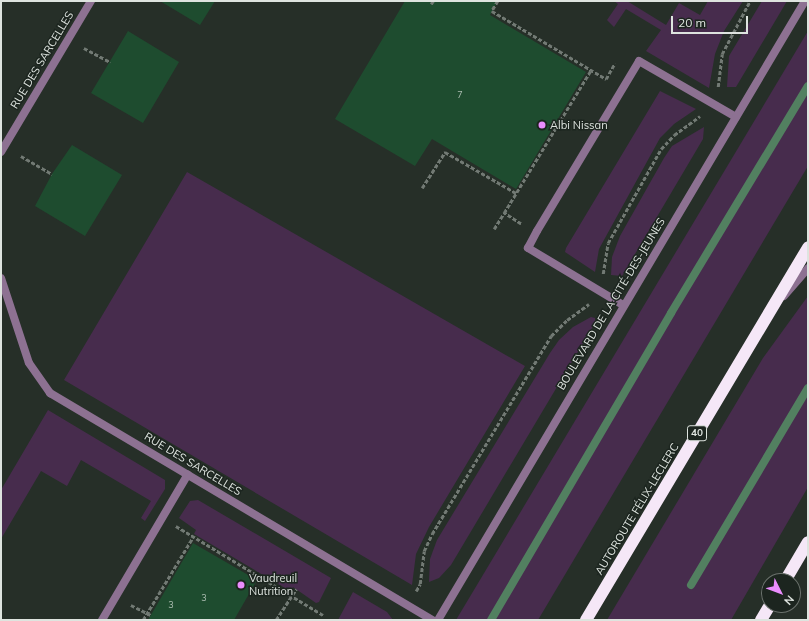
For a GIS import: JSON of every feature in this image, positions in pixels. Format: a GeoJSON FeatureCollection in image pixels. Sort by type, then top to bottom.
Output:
{"type":"FeatureCollection","features":[{"type":"Feature","properties":{"kind":"highway","name":"AUTOROUTE FÉLIX-LECLERC"},"geometry":{"type":"LineString","coordinates":[[586,620],[808,246]]}},
{"type":"Feature","properties":{"kind":"highway"},"geometry":{"type":"LineString","coordinates":[[790,573],[808,542]]}},
{"type":"Feature","properties":{"kind":"street","name":"RUE DES SARCELLES"},"geometry":{"type":"LineString","coordinates":[[1,152],[91,1]]}},
{"type":"Feature","properties":{"kind":"street","name":"BOULEVARD DE LA CITÉ-DES-JEUNES"},"geometry":{"type":"LineString","coordinates":[[438,620],[623,305],[805,1]]}},
{"type":"Feature","properties":{"kind":"street"},"geometry":{"type":"LineString","coordinates":[[623,305],[528,248],[639,61],[736,117]]}},
{"type":"Feature","properties":{"kind":"street"},"geometry":{"type":"LineString","coordinates":[[766,318],[808,268]]}},
{"type":"Feature","properties":{"kind":"street","name":"RUE DES SARCELLES"},"geometry":{"type":"LineString","coordinates":[[1,278],[29,363],[50,393],[433,620]]}},
{"type":"Feature","properties":{"kind":"street"},"geometry":{"type":"LineString","coordinates":[[102,620],[188,474]]}},
{"type":"Feature","properties":{"kind":"path"},"geometry":{"type":"LineString","coordinates":[[498,1],[492,11],[606,79],[617,60]]}},
{"type":"Feature","properties":{"kind":"path"},"geometry":{"type":"LineString","coordinates":[[718,87],[722,54],[750,1]]}},
{"type":"Feature","properties":{"kind":"path"},"geometry":{"type":"LineString","coordinates":[[83,47],[110,62]]}},
{"type":"Feature","properties":{"kind":"path"},"geometry":{"type":"LineString","coordinates":[[494,229],[551,132],[590,70]]}},
{"type":"Feature","properties":{"kind":"path","name":"BOULEVARD DE LA CITÉ-DES-JEUNES"},"geometry":{"type":"LineString","coordinates":[[604,274],[608,243],[661,149],[674,135],[703,114]]}},
{"type":"Feature","properties":{"kind":"path"},"geometry":{"type":"LineString","coordinates":[[422,188],[445,152],[516,193]]}},
{"type":"Feature","properties":{"kind":"path"},"geometry":{"type":"LineString","coordinates":[[21,156],[52,174]]}},
{"type":"Feature","properties":{"kind":"path"},"geometry":{"type":"LineString","coordinates":[[504,213],[522,225]]}},
{"type":"Feature","properties":{"kind":"path","name":"BOULEVARD DE LA CITÉ-DES-JEUNES"},"geometry":{"type":"LineString","coordinates":[[420,584],[424,551],[432,534],[551,336],[567,320],[588,306]]}},
{"type":"Feature","properties":{"kind":"path"},"geometry":{"type":"LineString","coordinates":[[143,620],[193,536],[323,615]]}},
{"type":"Feature","properties":{"kind":"path"},"geometry":{"type":"LineString","coordinates":[[276,620],[296,589]]}},
{"type":"Feature","properties":{"kind":"path"},"geometry":{"type":"LineString","coordinates":[[127,602],[151,615]]}},
{"type":"Feature","properties":{"kind":"shaded area"},"geometry":{"type":"Polygon","coordinates":[[[614,1],[627,1],[666,25],[679,3],[700,15],[708,1],[743,1],[724,31],[715,54],[709,88],[646,51],[661,30],[626,9],[614,27],[607,20],[618,4],[614,1]]]}},
{"type":"Feature","properties":{"kind":"shaded area"},"geometry":{"type":"Polygon","coordinates":[[[762,1],[787,1],[736,87],[727,87],[729,56],[762,1]]]}},
{"type":"Feature","properties":{"kind":"shaded area"},"geometry":{"type":"Polygon","coordinates":[[[808,31],[808,166],[538,620],[456,620],[808,31]]]}},
{"type":"Feature","properties":{"kind":"shaded area"},"geometry":{"type":"Polygon","coordinates":[[[660,91],[696,109],[674,124],[660,138],[599,249],[595,272],[565,252],[566,248],[660,91]]]}},
{"type":"Feature","properties":{"kind":"shaded area"},"geometry":{"type":"Polygon","coordinates":[[[704,127],[703,139],[622,276],[611,275],[612,257],[620,236],[664,158],[672,146],[704,127]]]}},
{"type":"Feature","properties":{"kind":"shaded area"},"geometry":{"type":"Polygon","coordinates":[[[187,172],[525,366],[429,527],[416,554],[412,585],[64,380],[187,172]]]}},
{"type":"Feature","properties":{"kind":"shaded area"},"geometry":{"type":"Polygon","coordinates":[[[808,296],[808,487],[731,620],[607,620],[763,358],[808,296]]]}},
{"type":"Feature","properties":{"kind":"shaded area"},"geometry":{"type":"Polygon","coordinates":[[[591,317],[595,318],[595,323],[451,565],[439,578],[429,582],[430,559],[437,540],[550,353],[559,340],[573,327],[591,317]]]}},
{"type":"Feature","properties":{"kind":"shaded area"},"geometry":{"type":"Polygon","coordinates":[[[48,410],[165,480],[165,489],[145,521],[141,518],[151,501],[81,460],[67,486],[41,471],[1,539],[1,490],[48,410]]]}},
{"type":"Feature","properties":{"kind":"shaded area"},"geometry":{"type":"Polygon","coordinates":[[[198,500],[331,578],[319,602],[316,603],[293,587],[290,591],[194,534],[196,530],[179,518],[190,501],[198,500]]]}},
{"type":"Feature","properties":{"kind":"shaded area"},"geometry":{"type":"Polygon","coordinates":[[[353,592],[387,612],[393,620],[338,620],[353,592]]]}},
{"type":"Feature","properties":{"kind":"building"},"geometry":{"type":"Polygon","coordinates":[[[160,1],[215,1],[200,25],[160,1]]]}},
{"type":"Feature","properties":{"kind":"building"},"geometry":{"type":"Polygon","coordinates":[[[405,1],[498,1],[490,15],[586,72],[516,189],[432,139],[415,166],[335,119],[405,1]]]}},
{"type":"Feature","properties":{"kind":"building"},"geometry":{"type":"Polygon","coordinates":[[[128,31],[179,62],[143,123],[91,93],[128,31]]]}},
{"type":"Feature","properties":{"kind":"building"},"geometry":{"type":"Polygon","coordinates":[[[72,145],[122,175],[85,236],[35,206],[52,174],[72,145]]]}},
{"type":"Feature","properties":{"kind":"building"},"geometry":{"type":"Polygon","coordinates":[[[193,543],[257,580],[234,620],[148,620],[193,543]]]}},
{"type":"Feature","properties":{"kind":"waterway"},"geometry":{"type":"LineString","coordinates":[[491,620],[671,313],[808,86]]}},
{"type":"Feature","properties":{"kind":"waterway"},"geometry":{"type":"LineString","coordinates":[[691,585],[808,388]]}},
{"type":"Feature","properties":{"kind":"place","name":"Albi Nissan"},"geometry":{"type":"Point","coordinates":[542,125]}},
{"type":"Feature","properties":{"kind":"place","name":"Vaudreuil Nutrition"},"geometry":{"type":"Point","coordinates":[241,585]}}]}
